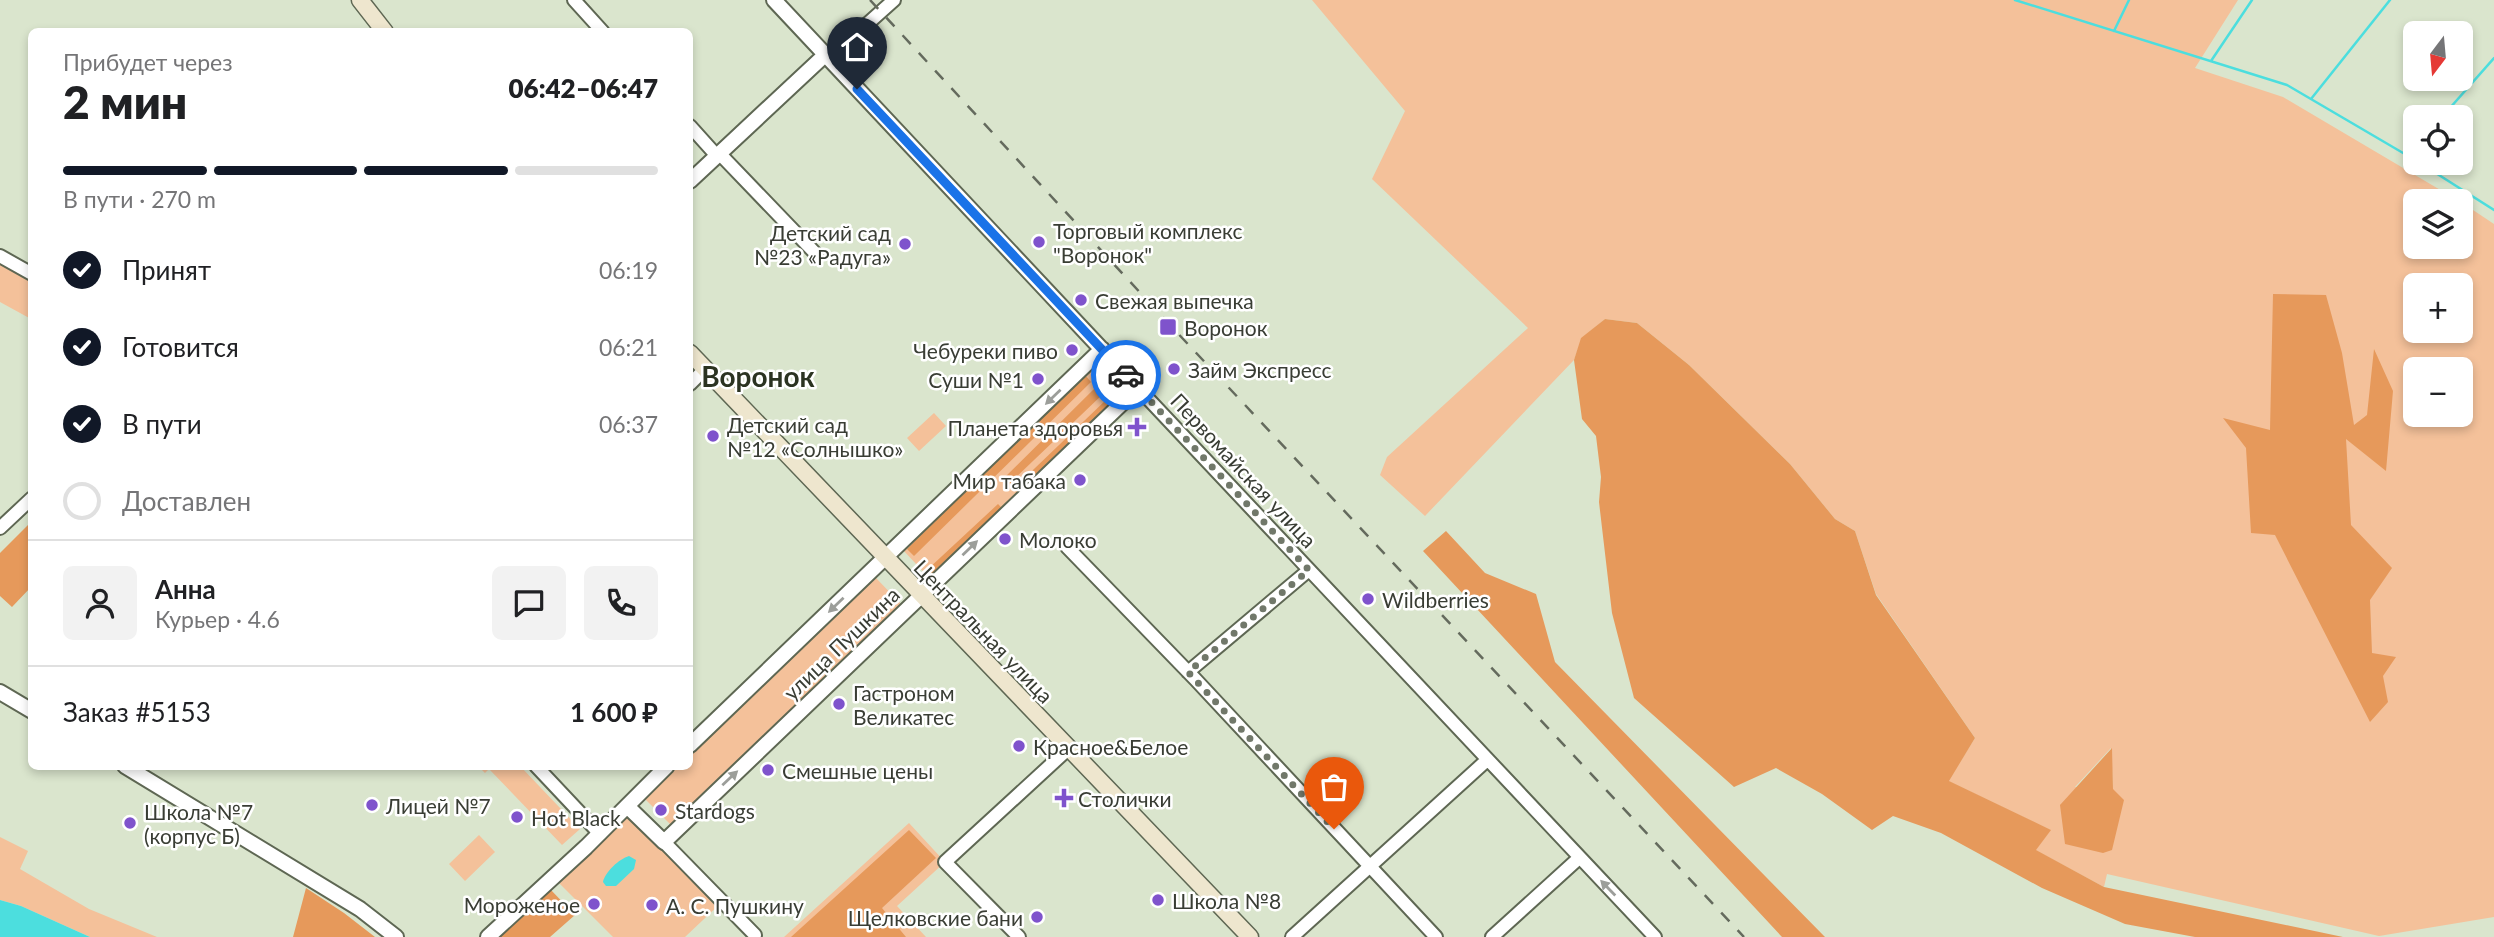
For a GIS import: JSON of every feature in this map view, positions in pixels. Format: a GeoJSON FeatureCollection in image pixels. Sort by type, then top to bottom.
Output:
{"type":"FeatureCollection","features":[{"type":"Feature","properties":{"kind":"main road"},"geometry":{"type":"LineString","coordinates":[[349,0],[381,27]]}},
{"type":"Feature","properties":{"kind":"main road"},"geometry":{"type":"LineString","coordinates":[[360,0],[381,27]]}},
{"type":"Feature","properties":{"kind":"main road","name":"Центральная улица"},"geometry":{"type":"LineString","coordinates":[[693,356],[1250,937]]}},
{"type":"Feature","properties":{"kind":"street"},"geometry":{"type":"LineString","coordinates":[[574,0],[599,28]]}},
{"type":"Feature","properties":{"kind":"street","name":"Первомайская улица"},"geometry":{"type":"LineString","coordinates":[[774,0],[1656,937]]}},
{"type":"Feature","properties":{"kind":"street"},"geometry":{"type":"LineString","coordinates":[[693,178],[826,54],[837,51],[894,0]]}},
{"type":"Feature","properties":{"kind":"street"},"geometry":{"type":"LineString","coordinates":[[693,129],[816,254]]}},
{"type":"Feature","properties":{"kind":"street"},"geometry":{"type":"LineString","coordinates":[[0,256],[28,272]]}},
{"type":"Feature","properties":{"kind":"street","name":"улица Пушкина"},"geometry":{"type":"LineString","coordinates":[[693,742],[1102,349]]}},
{"type":"Feature","properties":{"kind":"street"},"geometry":{"type":"LineString","coordinates":[[693,381],[705,369]]}},
{"type":"Feature","properties":{"kind":"street","name":"улица Пушкина"},"geometry":{"type":"LineString","coordinates":[[664,842],[1139,388]]}},
{"type":"Feature","properties":{"kind":"street"},"geometry":{"type":"LineString","coordinates":[[0,528],[28,502]]}},
{"type":"Feature","properties":{"kind":"street"},"geometry":{"type":"LineString","coordinates":[[1067,547],[1436,937]]}},
{"type":"Feature","properties":{"kind":"street"},"geometry":{"type":"LineString","coordinates":[[1188,672],[1309,570]]}},
{"type":"Feature","properties":{"kind":"street"},"geometry":{"type":"LineString","coordinates":[[0,692],[28,709]]}},
{"type":"Feature","properties":{"kind":"street"},"geometry":{"type":"LineString","coordinates":[[1019,937],[945,862],[1068,749]]}},
{"type":"Feature","properties":{"kind":"street"},"geometry":{"type":"LineString","coordinates":[[1292,937],[1487,760]]}},
{"type":"Feature","properties":{"kind":"street"},"geometry":{"type":"LineString","coordinates":[[132,770],[360,909],[396,937]]}},
{"type":"Feature","properties":{"kind":"street"},"geometry":{"type":"LineString","coordinates":[[540,770],[600,834]]}},
{"type":"Feature","properties":{"kind":"street"},"geometry":{"type":"LineString","coordinates":[[488,937],[600,834],[663,770]]}},
{"type":"Feature","properties":{"kind":"street"},"geometry":{"type":"LineString","coordinates":[[632,801],[664,842],[755,935]]}},
{"type":"Feature","properties":{"kind":"street"},"geometry":{"type":"LineString","coordinates":[[1492,937],[1579,858]]}},
{"type":"Feature","properties":{"kind":"shaded area"},"geometry":{"type":"Polygon","coordinates":[[[1312,0],[2238,0],[2195,68],[2283,97],[2403,168],[2403,175],[2415,175],[2439,189],[2403,189],[2403,259],[2473,259],[2473,210],[2494,224],[2494,917],[2379,936],[2107,874],[2104,887],[2035,850],[2050,830],[1948,781],[1975,738],[1876,594],[1855,531],[1835,519],[1790,464],[1689,365],[1637,323],[1605,319],[1582,338],[1574,360],[1425,516],[1380,475],[1387,457],[1528,328],[1372,179],[1405,111],[1312,0]],[[2111,748],[2075,787],[2113,789],[2111,748]]]}},
{"type":"Feature","properties":{"kind":"shaded area"},"geometry":{"type":"Polygon","coordinates":[[[0,261],[28,277],[28,317],[0,302],[0,261]]]}},
{"type":"Feature","properties":{"kind":"shaded area"},"geometry":{"type":"Polygon","coordinates":[[[2273,294],[2326,295],[2342,353],[2354,425],[2367,415],[2374,349],[2393,391],[2386,471],[2346,439],[2351,525],[2392,568],[2370,600],[2372,653],[2396,657],[2383,676],[2388,702],[2370,722],[2275,535],[2251,533],[2246,448],[2223,418],[2270,430],[2273,294]]]}},
{"type":"Feature","properties":{"kind":"shaded area"},"geometry":{"type":"Polygon","coordinates":[[[1605,319],[1637,323],[1689,365],[1790,464],[1835,519],[1855,531],[1876,595],[1975,738],[1949,781],[2051,830],[2036,850],[2104,887],[2343,937],[2195,937],[2125,924],[2042,888],[1941,833],[1893,816],[1872,830],[1822,794],[1776,768],[1734,787],[1634,698],[1612,613],[1599,502],[1601,477],[1596,436],[1582,419],[1574,360],[1581,338],[1605,319]]]}},
{"type":"Feature","properties":{"kind":"shaded area"},"geometry":{"type":"Polygon","coordinates":[[[1098,361],[1129,394],[931,580],[903,550],[1098,361]]]}},
{"type":"Feature","properties":{"kind":"shaded area"},"geometry":{"type":"Polygon","coordinates":[[[1085,375],[1091,382],[914,556],[907,549],[1085,375]]]}},
{"type":"Feature","properties":{"kind":"shaded area"},"geometry":{"type":"Polygon","coordinates":[[[1096,387],[1103,394],[1008,485],[1003,479],[1096,387]]]}},
{"type":"Feature","properties":{"kind":"shaded area"},"geometry":{"type":"Polygon","coordinates":[[[1108,398],[1115,405],[1019,496],[1013,489],[1108,398]]]}},
{"type":"Feature","properties":{"kind":"shaded area"},"geometry":{"type":"Polygon","coordinates":[[[934,413],[946,426],[919,451],[907,438],[934,413]]]}},
{"type":"Feature","properties":{"kind":"shaded area"},"geometry":{"type":"Polygon","coordinates":[[[998,504],[1004,510],[933,576],[927,570],[998,504]]]}},
{"type":"Feature","properties":{"kind":"shaded area"},"geometry":{"type":"Polygon","coordinates":[[[28,525],[28,590],[12,607],[0,596],[0,553],[28,525]]]}},
{"type":"Feature","properties":{"kind":"shaded area"},"geometry":{"type":"Polygon","coordinates":[[[1446,531],[1485,573],[1536,594],[1555,662],[1825,937],[1782,937],[1423,551],[1446,531]]]}},
{"type":"Feature","properties":{"kind":"shaded area"},"geometry":{"type":"Polygon","coordinates":[[[876,578],[901,604],[671,825],[645,799],[675,770],[693,770],[693,753],[876,578]]]}},
{"type":"Feature","properties":{"kind":"shaded area"},"geometry":{"type":"Polygon","coordinates":[[[2112,748],[2113,789],[2124,800],[2112,850],[2103,853],[2065,844],[2060,805],[2112,748]]]}},
{"type":"Feature","properties":{"kind":"shaded area"},"geometry":{"type":"Polygon","coordinates":[[[490,770],[524,770],[580,829],[562,845],[490,770]]]}},
{"type":"Feature","properties":{"kind":"shaded area"},"geometry":{"type":"Polygon","coordinates":[[[627,806],[722,902],[685,937],[613,937],[553,877],[627,806]]]}},
{"type":"Feature","properties":{"kind":"shaded area"},"geometry":{"type":"Polygon","coordinates":[[[909,823],[945,862],[897,906],[926,937],[784,937],[909,823]]]}},
{"type":"Feature","properties":{"kind":"shaded area"},"geometry":{"type":"Polygon","coordinates":[[[909,830],[936,858],[882,908],[906,937],[791,937],[909,830]]]}},
{"type":"Feature","properties":{"kind":"shaded area"},"geometry":{"type":"Polygon","coordinates":[[[479,835],[495,852],[465,881],[449,864],[479,835]]]}},
{"type":"Feature","properties":{"kind":"shaded area"},"geometry":{"type":"Polygon","coordinates":[[[0,837],[28,851],[20,869],[89,909],[157,937],[90,937],[21,906],[0,900],[0,837]]]}},
{"type":"Feature","properties":{"kind":"shaded area"},"geometry":{"type":"Polygon","coordinates":[[[306,888],[344,913],[375,937],[293,937],[306,888]]]}},
{"type":"Feature","properties":{"kind":"shaded area"},"geometry":{"type":"Polygon","coordinates":[[[550,889],[575,915],[550,937],[499,937],[550,889]]]}},
{"type":"Feature","properties":{"kind":"water"},"geometry":{"type":"Polygon","coordinates":[[[629,856],[636,860],[634,869],[616,886],[606,886],[603,882],[609,870],[629,856]]]}},
{"type":"Feature","properties":{"kind":"water"},"geometry":{"type":"Polygon","coordinates":[[[0,900],[21,906],[90,937],[0,937],[0,900]]]}},
{"type":"Feature","properties":{"kind":"waterway"},"geometry":{"type":"LineString","coordinates":[[2015,0],[2287,85],[2403,153]]}},
{"type":"Feature","properties":{"kind":"waterway"},"geometry":{"type":"LineString","coordinates":[[2114,31],[2129,0]]}},
{"type":"Feature","properties":{"kind":"waterway"},"geometry":{"type":"LineString","coordinates":[[2211,61],[2252,0]]}},
{"type":"Feature","properties":{"kind":"waterway"},"geometry":{"type":"LineString","coordinates":[[2311,99],[2390,0]]}},
{"type":"Feature","properties":{"kind":"waterway"},"geometry":{"type":"LineString","coordinates":[[2453,105],[2494,58]]}},
{"type":"Feature","properties":{"kind":"waterway"},"geometry":{"type":"LineString","coordinates":[[2439,175],[2494,210]]}},
{"type":"Feature","properties":{"kind":"railway"},"geometry":{"type":"LineString","coordinates":[[870,0],[1170,325],[1744,937]]}},
{"type":"Feature","properties":{"kind":"way so far"},"geometry":{"type":"LineString","coordinates":[[1126,375],[1309,570],[1188,672],[1334,829]]}},
{"type":"Feature","properties":{"kind":"place","name":"Торговый комплекс \"Воронок\""},"geometry":{"type":"Point","coordinates":[1039,242]}},
{"type":"Feature","properties":{"kind":"place","name":"Детский сад №23 «Радуга»"},"geometry":{"type":"Point","coordinates":[905,244]}},
{"type":"Feature","properties":{"kind":"place","name":"Свежая выпечка"},"geometry":{"type":"Point","coordinates":[1081,300]}},
{"type":"Feature","properties":{"kind":"place","name":"Воронок"},"geometry":{"type":"Point","coordinates":[1168,327]}},
{"type":"Feature","properties":{"kind":"place","name":"Чебуреки пиво"},"geometry":{"type":"Point","coordinates":[1072,350]}},
{"type":"Feature","properties":{"kind":"place","name":"Займ Экспресс"},"geometry":{"type":"Point","coordinates":[1174,369]}},
{"type":"Feature","properties":{"kind":"place","name":"Суши №1"},"geometry":{"type":"Point","coordinates":[1038,379]}},
{"type":"Feature","properties":{"kind":"place","name":"Планета здоровья"},"geometry":{"type":"Point","coordinates":[1137,427]}},
{"type":"Feature","properties":{"kind":"place","name":"Детский сад №12 «Солнышко»"},"geometry":{"type":"Point","coordinates":[713,436]}},
{"type":"Feature","properties":{"kind":"place","name":"Мир табака"},"geometry":{"type":"Point","coordinates":[1080,480]}},
{"type":"Feature","properties":{"kind":"place","name":"Moлоко"},"geometry":{"type":"Point","coordinates":[1005,539]}},
{"type":"Feature","properties":{"kind":"place","name":"Wildberries"},"geometry":{"type":"Point","coordinates":[1368,599]}},
{"type":"Feature","properties":{"kind":"place","name":"Гастроном Великатес"},"geometry":{"type":"Point","coordinates":[839,704]}},
{"type":"Feature","properties":{"kind":"place","name":"Красное&Белое"},"geometry":{"type":"Point","coordinates":[1019,746]}},
{"type":"Feature","properties":{"kind":"place","name":"Смешные цены"},"geometry":{"type":"Point","coordinates":[768,770]}},
{"type":"Feature","properties":{"kind":"place","name":"Столички"},"geometry":{"type":"Point","coordinates":[1064,798]}},
{"type":"Feature","properties":{"kind":"place","name":"Лицей №7"},"geometry":{"type":"Point","coordinates":[372,805]}},
{"type":"Feature","properties":{"kind":"place","name":"Stardogs"},"geometry":{"type":"Point","coordinates":[661,810]}},
{"type":"Feature","properties":{"kind":"place","name":"Hot Black"},"geometry":{"type":"Point","coordinates":[517,817]}},
{"type":"Feature","properties":{"kind":"place","name":"Школа №7 (корпус Б)"},"geometry":{"type":"Point","coordinates":[130,823]}},
{"type":"Feature","properties":{"kind":"place","name":"Школа №8"},"geometry":{"type":"Point","coordinates":[1158,900]}},
{"type":"Feature","properties":{"kind":"place","name":"Мороженое"},"geometry":{"type":"Point","coordinates":[594,904]}},
{"type":"Feature","properties":{"kind":"place","name":"А. С. Пушкину"},"geometry":{"type":"Point","coordinates":[652,905]}},
{"type":"Feature","properties":{"kind":"place","name":"Щелковские бани"},"geometry":{"type":"Point","coordinates":[1037,917]}},
{"type":"Feature","properties":{"kind":"district","name":"Воронок"},"geometry":{"type":"Point","coordinates":[758,376]}},
{"type":"Feature","properties":{"kind":"route"},"geometry":{"type":"LineString","coordinates":[[857,89],[1126,375]]}}]}
